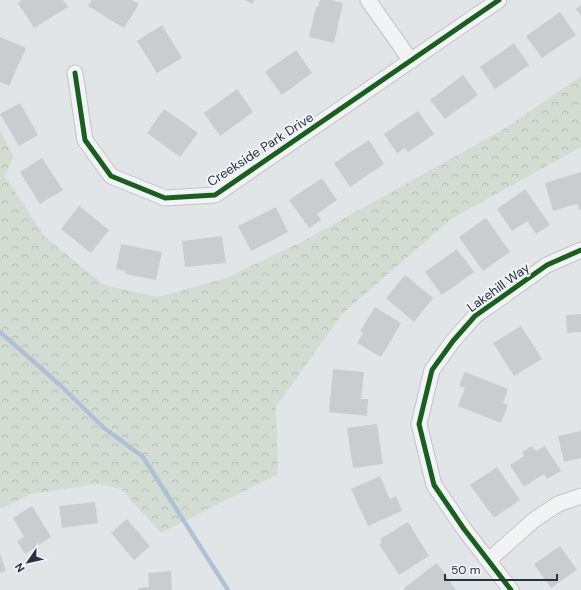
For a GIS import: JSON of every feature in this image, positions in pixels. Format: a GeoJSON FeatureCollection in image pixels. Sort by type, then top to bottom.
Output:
{"type":"FeatureCollection","features":[{"type":"Feature","properties":{"kind":"street"},"geometry":{"type":"LineString","coordinates":[[368,0],[411,61]]}},
{"type":"Feature","properties":{"kind":"street","name":"Creekside Park Drive"},"geometry":{"type":"LineString","coordinates":[[75,74],[85,140],[111,176],[166,198],[215,195],[499,0]]}},
{"type":"Feature","properties":{"kind":"street","name":"Lakehill Way"},"geometry":{"type":"LineString","coordinates":[[511,590],[464,529],[434,485],[419,424],[432,370],[453,341],[475,316],[547,265],[581,250]]}},
{"type":"Feature","properties":{"kind":"street"},"geometry":{"type":"LineString","coordinates":[[489,560],[534,520],[558,504],[581,496]]}},
{"type":"Feature","properties":{"kind":"green space"},"geometry":{"type":"Polygon","coordinates":[[[581,76],[581,147],[451,219],[342,314],[276,407],[278,474],[161,533],[121,489],[97,484],[31,494],[0,509],[0,130],[13,156],[5,177],[45,237],[104,285],[157,297],[226,278],[307,239],[504,129],[581,76]]]}},
{"type":"Feature","properties":{"kind":"building"},"geometry":{"type":"Polygon","coordinates":[[[22,0],[63,0],[68,7],[34,28],[18,3],[22,0]]]}},
{"type":"Feature","properties":{"kind":"building"},"geometry":{"type":"Polygon","coordinates":[[[92,0],[132,0],[139,4],[124,28],[88,6],[92,0]]]}},
{"type":"Feature","properties":{"kind":"building"},"geometry":{"type":"Polygon","coordinates":[[[245,0],[255,0],[252,4],[245,0]]]}},
{"type":"Feature","properties":{"kind":"building"},"geometry":{"type":"Polygon","coordinates":[[[320,0],[332,0],[343,3],[334,43],[309,37],[316,7],[318,7],[320,0]]]}},
{"type":"Feature","properties":{"kind":"building"},"geometry":{"type":"Polygon","coordinates":[[[581,5],[581,16],[576,9],[581,5]]]}},
{"type":"Feature","properties":{"kind":"building"},"geometry":{"type":"Polygon","coordinates":[[[560,12],[576,35],[542,58],[526,36],[560,12]]]}},
{"type":"Feature","properties":{"kind":"building"},"geometry":{"type":"Polygon","coordinates":[[[162,25],[182,58],[157,73],[137,41],[162,25]]]}},
{"type":"Feature","properties":{"kind":"building"},"geometry":{"type":"Polygon","coordinates":[[[0,37],[26,48],[9,86],[0,82],[0,37]]]}},
{"type":"Feature","properties":{"kind":"building"},"geometry":{"type":"Polygon","coordinates":[[[514,43],[529,65],[495,89],[480,67],[514,43]]]}},
{"type":"Feature","properties":{"kind":"building"},"geometry":{"type":"Polygon","coordinates":[[[296,50],[312,73],[282,95],[265,72],[296,50]]]}},
{"type":"Feature","properties":{"kind":"building"},"geometry":{"type":"Polygon","coordinates":[[[463,75],[478,95],[445,119],[430,100],[463,75]]]}},
{"type":"Feature","properties":{"kind":"building"},"geometry":{"type":"Polygon","coordinates":[[[237,89],[253,112],[220,136],[204,113],[237,89]]]}},
{"type":"Feature","properties":{"kind":"building"},"geometry":{"type":"Polygon","coordinates":[[[20,103],[38,135],[19,146],[0,114],[20,103]]]}},
{"type":"Feature","properties":{"kind":"building"},"geometry":{"type":"Polygon","coordinates":[[[164,109],[198,133],[180,157],[147,133],[164,109]]]}},
{"type":"Feature","properties":{"kind":"building"},"geometry":{"type":"Polygon","coordinates":[[[418,111],[434,134],[408,152],[405,148],[397,153],[384,134],[418,111]]]}},
{"type":"Feature","properties":{"kind":"building"},"geometry":{"type":"Polygon","coordinates":[[[369,140],[384,164],[350,187],[334,163],[369,140]]]}},
{"type":"Feature","properties":{"kind":"building"},"geometry":{"type":"Polygon","coordinates":[[[42,158],[63,190],[40,204],[20,172],[42,158]]]}},
{"type":"Feature","properties":{"kind":"building"},"geometry":{"type":"Polygon","coordinates":[[[581,172],[581,209],[579,210],[577,204],[553,211],[545,183],[581,172]]]}},
{"type":"Feature","properties":{"kind":"building"},"geometry":{"type":"Polygon","coordinates":[[[322,178],[337,200],[317,214],[321,220],[309,228],[289,200],[322,178]]]}},
{"type":"Feature","properties":{"kind":"building"},"geometry":{"type":"Polygon","coordinates":[[[525,189],[550,225],[536,234],[527,221],[512,231],[497,209],[525,189]]]}},
{"type":"Feature","properties":{"kind":"building"},"geometry":{"type":"Polygon","coordinates":[[[79,206],[109,230],[91,253],[61,229],[79,206]]]}},
{"type":"Feature","properties":{"kind":"building"},"geometry":{"type":"Polygon","coordinates":[[[276,207],[288,232],[251,251],[238,226],[276,207]]]}},
{"type":"Feature","properties":{"kind":"building"},"geometry":{"type":"Polygon","coordinates":[[[486,218],[510,252],[483,271],[459,237],[486,218]]]}},
{"type":"Feature","properties":{"kind":"building"},"geometry":{"type":"Polygon","coordinates":[[[222,236],[226,263],[185,267],[182,241],[222,236]]]}},
{"type":"Feature","properties":{"kind":"building"},"geometry":{"type":"Polygon","coordinates":[[[121,244],[162,252],[156,280],[125,274],[126,271],[116,269],[121,244]]]}},
{"type":"Feature","properties":{"kind":"building"},"geometry":{"type":"Polygon","coordinates":[[[457,249],[474,272],[442,295],[425,272],[457,249]]]}},
{"type":"Feature","properties":{"kind":"building"},"geometry":{"type":"Polygon","coordinates":[[[405,275],[433,298],[414,322],[386,298],[405,275]]]}},
{"type":"Feature","properties":{"kind":"building"},"geometry":{"type":"Polygon","coordinates":[[[375,307],[401,323],[381,357],[357,343],[363,333],[360,331],[375,307]]]}},
{"type":"Feature","properties":{"kind":"building"},"geometry":{"type":"Polygon","coordinates":[[[581,314],[581,332],[567,333],[566,315],[581,314]]]}},
{"type":"Feature","properties":{"kind":"building"},"geometry":{"type":"Polygon","coordinates":[[[521,326],[542,359],[514,376],[493,343],[521,326]]]}},
{"type":"Feature","properties":{"kind":"building"},"geometry":{"type":"Polygon","coordinates":[[[333,369],[364,372],[361,399],[368,399],[367,416],[329,412],[333,369]]]}},
{"type":"Feature","properties":{"kind":"building"},"geometry":{"type":"Polygon","coordinates":[[[465,372],[508,389],[503,403],[508,405],[501,423],[458,406],[465,388],[459,386],[465,372]]]}},
{"type":"Feature","properties":{"kind":"building"},"geometry":{"type":"Polygon","coordinates":[[[377,424],[383,464],[353,468],[347,428],[377,424]]]}},
{"type":"Feature","properties":{"kind":"building"},"geometry":{"type":"Polygon","coordinates":[[[581,431],[581,458],[564,462],[558,436],[581,431]]]}},
{"type":"Feature","properties":{"kind":"building"},"geometry":{"type":"Polygon","coordinates":[[[532,446],[536,451],[545,446],[561,471],[547,479],[544,474],[524,487],[510,465],[524,456],[522,452],[532,446]]]}},
{"type":"Feature","properties":{"kind":"building"},"geometry":{"type":"Polygon","coordinates":[[[497,467],[520,500],[494,518],[470,485],[497,467]]]}},
{"type":"Feature","properties":{"kind":"building"},"geometry":{"type":"Polygon","coordinates":[[[380,476],[390,499],[396,496],[402,511],[368,526],[351,489],[380,476]]]}},
{"type":"Feature","properties":{"kind":"building"},"geometry":{"type":"Polygon","coordinates":[[[95,502],[98,523],[62,528],[59,506],[95,502]]]}},
{"type":"Feature","properties":{"kind":"building"},"geometry":{"type":"Polygon","coordinates":[[[32,506],[51,537],[25,554],[17,541],[24,537],[13,518],[32,506]]]}},
{"type":"Feature","properties":{"kind":"building"},"geometry":{"type":"Polygon","coordinates":[[[127,519],[150,546],[134,560],[111,533],[127,519]]]}},
{"type":"Feature","properties":{"kind":"building"},"geometry":{"type":"Polygon","coordinates":[[[408,522],[429,556],[399,575],[379,544],[382,543],[380,539],[408,522]]]}},
{"type":"Feature","properties":{"kind":"building"},"geometry":{"type":"Polygon","coordinates":[[[560,546],[577,570],[551,588],[534,564],[560,546]]]}},
{"type":"Feature","properties":{"kind":"building"},"geometry":{"type":"Polygon","coordinates":[[[0,553],[6,571],[0,573],[0,553]]]}},
{"type":"Feature","properties":{"kind":"building"},"geometry":{"type":"Polygon","coordinates":[[[437,563],[456,590],[405,590],[404,588],[437,563]]]}},
{"type":"Feature","properties":{"kind":"building"},"geometry":{"type":"Polygon","coordinates":[[[171,571],[172,590],[138,590],[138,588],[149,587],[148,573],[171,571]]]}},
{"type":"Feature","properties":{"kind":"waterway"},"geometry":{"type":"LineString","coordinates":[[0,332],[60,385],[104,428],[143,457],[228,590]]}},
{"type":"Feature","properties":{"kind":"cycle path"},"geometry":{"type":"LineString","coordinates":[[75,73],[85,140],[111,176],[165,198],[215,195],[499,0]]}},
{"type":"Feature","properties":{"kind":"cycle path"},"geometry":{"type":"LineString","coordinates":[[511,590],[464,529],[434,485],[419,424],[432,370],[453,341],[475,316],[547,265],[581,250]]}}]}
